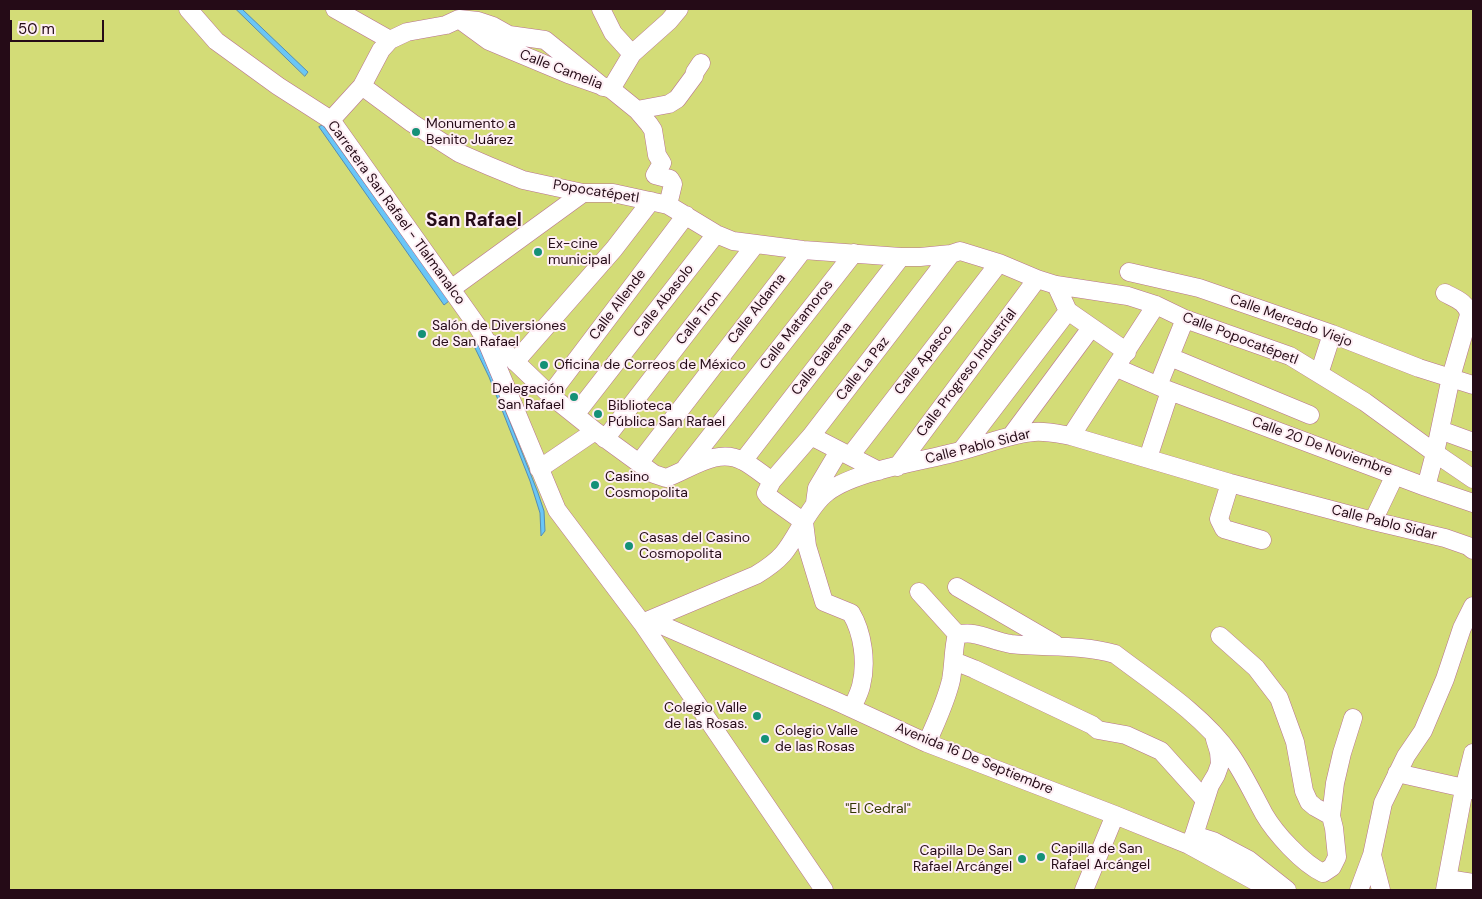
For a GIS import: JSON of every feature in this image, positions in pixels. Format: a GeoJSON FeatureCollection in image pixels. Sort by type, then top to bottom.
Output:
{"type":"FeatureCollection","features":[{"type":"Feature","properties":{"kind":"street","name":"Carretera San Rafael - Tlalmanalco"},"geometry":{"type":"LineString","coordinates":[[188,9],[216,41],[278,86],[331,120],[487,342],[557,510],[646,622],[824,890]]}},
{"type":"Feature","properties":{"kind":"street"},"geometry":{"type":"LineString","coordinates":[[335,9],[390,40]]}},
{"type":"Feature","properties":{"kind":"street"},"geometry":{"type":"LineString","coordinates":[[601,9],[613,33],[632,54]]}},
{"type":"Feature","properties":{"kind":"street"},"geometry":{"type":"LineString","coordinates":[[607,88],[632,54],[669,21],[678,9]]}},
{"type":"Feature","properties":{"kind":"street"},"geometry":{"type":"LineString","coordinates":[[331,120],[362,86],[381,50],[390,40],[407,32],[446,25],[462,14]]}},
{"type":"Feature","properties":{"kind":"street","name":"Calle Camelia"},"geometry":{"type":"LineString","coordinates":[[462,14],[478,22],[493,26],[509,35],[545,40],[637,110],[653,130],[657,155],[662,163],[655,174],[670,179],[674,184],[659,203]]}},
{"type":"Feature","properties":{"kind":"street"},"geometry":{"type":"LineString","coordinates":[[637,110],[669,104],[677,99],[701,64]]}},
{"type":"Feature","properties":{"kind":"street","name":"Popocatépetl"},"geometry":{"type":"LineString","coordinates":[[362,86],[412,123],[459,153],[523,180],[583,193],[613,193],[659,203],[686,215],[716,234],[733,242],[803,250],[901,257],[952,254],[960,251],[999,263],[1037,279]]}},
{"type":"Feature","properties":{"kind":"street"},"geometry":{"type":"LineString","coordinates":[[451,289],[583,193]]}},
{"type":"Feature","properties":{"kind":"street"},"geometry":{"type":"LineString","coordinates":[[515,362],[614,249],[659,203]]}},
{"type":"Feature","properties":{"kind":"street","name":"Calle Allende"},"geometry":{"type":"LineString","coordinates":[[550,395],[686,215]]}},
{"type":"Feature","properties":{"kind":"street","name":"Calle Abasolo"},"geometry":{"type":"LineString","coordinates":[[575,415],[716,234]]}},
{"type":"Feature","properties":{"kind":"street","name":"Calle Tron"},"geometry":{"type":"LineString","coordinates":[[539,469],[600,435],[755,245]]}},
{"type":"Feature","properties":{"kind":"street","name":"Calle Aldama"},"geometry":{"type":"LineString","coordinates":[[639,463],[803,250]]}},
{"type":"Feature","properties":{"kind":"street","name":"Calle Matamoros"},"geometry":{"type":"LineString","coordinates":[[686,468],[854,253]]}},
{"type":"Feature","properties":{"kind":"street","name":"Calle La Paz"},"geometry":{"type":"LineString","coordinates":[[772,481],[812,436],[952,254]]}},
{"type":"Feature","properties":{"kind":"street","name":"Calle Galeana"},"geometry":{"type":"LineString","coordinates":[[743,461],[901,257]]}},
{"type":"Feature","properties":{"kind":"street","name":"Calle Apasco"},"geometry":{"type":"LineString","coordinates":[[815,504],[817,488],[999,263]]}},
{"type":"Feature","properties":{"kind":"street","name":"Calle Mercado Viejo"},"geometry":{"type":"LineString","coordinates":[[1129,272],[1199,288],[1473,386]]}},
{"type":"Feature","properties":{"kind":"street","name":"Calle Popocatépetl"},"geometry":{"type":"LineString","coordinates":[[1037,279],[1056,285],[1128,296],[1156,305],[1185,319],[1290,356],[1365,402],[1473,479]]}},
{"type":"Feature","properties":{"kind":"street","name":"Calle Progreso Industrial"},"geometry":{"type":"LineString","coordinates":[[897,466],[1037,279]]}},
{"type":"Feature","properties":{"kind":"street"},"geometry":{"type":"LineString","coordinates":[[1056,285],[1068,311],[1127,352]]}},
{"type":"Feature","properties":{"kind":"street"},"geometry":{"type":"LineString","coordinates":[[1426,487],[1451,377],[1469,316],[1468,309],[1464,303],[1445,293]]}},
{"type":"Feature","properties":{"kind":"street"},"geometry":{"type":"LineString","coordinates":[[1071,436],[1117,368],[1156,305]]}},
{"type":"Feature","properties":{"kind":"street"},"geometry":{"type":"LineString","coordinates":[[961,451],[1068,311]]}},
{"type":"Feature","properties":{"kind":"street"},"geometry":{"type":"LineString","coordinates":[[1148,458],[1170,357],[1185,319]]}},
{"type":"Feature","properties":{"kind":"street"},"geometry":{"type":"LineString","coordinates":[[1011,436],[1091,328]]}},
{"type":"Feature","properties":{"kind":"street"},"geometry":{"type":"LineString","coordinates":[[1320,374],[1332,334]]}},
{"type":"Feature","properties":{"kind":"street"},"geometry":{"type":"LineString","coordinates":[[487,342],[500,348],[550,395],[600,435],[654,474],[666,478],[717,456],[728,455],[743,461],[772,481],[766,493],[768,498],[804,522],[807,546],[824,602],[850,613],[859,632],[863,655],[863,672],[861,686],[852,708]]}},
{"type":"Feature","properties":{"kind":"street"},"geometry":{"type":"LineString","coordinates":[[1170,357],[1310,415]]}},
{"type":"Feature","properties":{"kind":"street","name":"Calle 20 De Noviembre"},"geometry":{"type":"LineString","coordinates":[[1117,368],[1164,389],[1473,503]]}},
{"type":"Feature","properties":{"kind":"street"},"geometry":{"type":"LineString","coordinates":[[1440,430],[1473,442]]}},
{"type":"Feature","properties":{"kind":"street","name":"Calle Pablo Sidar"},"geometry":{"type":"LineString","coordinates":[[646,622],[769,568],[783,554],[815,504],[837,486],[897,466],[1033,432],[1051,432],[1071,436],[1230,483],[1445,538],[1468,546],[1473,550]]}},
{"type":"Feature","properties":{"kind":"street"},"geometry":{"type":"LineString","coordinates":[[812,436],[879,471]]}},
{"type":"Feature","properties":{"kind":"street"},"geometry":{"type":"LineString","coordinates":[[1373,521],[1395,475]]}},
{"type":"Feature","properties":{"kind":"street"},"geometry":{"type":"LineString","coordinates":[[1230,483],[1219,519],[1220,525],[1224,529],[1262,540]]}},
{"type":"Feature","properties":{"kind":"street"},"geometry":{"type":"LineString","coordinates":[[957,587],[1057,646]]}},
{"type":"Feature","properties":{"kind":"street"},"geometry":{"type":"LineString","coordinates":[[919,592],[957,634],[973,634],[1011,644],[1101,650],[1115,654],[1192,712],[1214,735],[1230,754],[1265,816],[1295,853],[1311,868],[1322,873],[1332,867],[1337,856],[1331,816],[1335,782],[1353,718]]}},
{"type":"Feature","properties":{"kind":"street"},"geometry":{"type":"LineString","coordinates":[[1359,890],[1372,855],[1383,803],[1406,756],[1423,731],[1445,679],[1462,628],[1473,606]]}},
{"type":"Feature","properties":{"kind":"street","name":"Avenida 16 De Septiembre"},"geometry":{"type":"LineString","coordinates":[[646,622],[852,708],[927,743],[1115,815],[1192,840],[1213,841],[1248,860],[1287,890]]}},
{"type":"Feature","properties":{"kind":"street"},"geometry":{"type":"LineString","coordinates":[[927,743],[943,706],[954,661],[954,645],[957,634]]}},
{"type":"Feature","properties":{"kind":"street"},"geometry":{"type":"LineString","coordinates":[[1220,636],[1256,668],[1279,698],[1295,742],[1304,791],[1309,802],[1331,816]]}},
{"type":"Feature","properties":{"kind":"street"},"geometry":{"type":"LineString","coordinates":[[954,661],[1092,725],[1098,730],[1126,735],[1161,751],[1205,800]]}},
{"type":"Feature","properties":{"kind":"street"},"geometry":{"type":"LineString","coordinates":[[1214,735],[1220,752],[1220,764],[1216,776],[1210,785],[1192,840],[1267,890]]}},
{"type":"Feature","properties":{"kind":"street"},"geometry":{"type":"LineString","coordinates":[[1473,753],[1469,790],[1446,885],[1473,883]]}},
{"type":"Feature","properties":{"kind":"street"},"geometry":{"type":"LineString","coordinates":[[1397,773],[1469,790]]}},
{"type":"Feature","properties":{"kind":"street"},"geometry":{"type":"LineString","coordinates":[[1084,890],[1115,815]]}},
{"type":"Feature","properties":{"kind":"street"},"geometry":{"type":"LineString","coordinates":[[1372,855],[1381,890]]}},
{"type":"Feature","properties":{"kind":"green space","name":"\"El Cedral\""},"geometry":{"type":"Polygon","coordinates":[[[9,9],[1473,9],[1473,890],[9,890],[9,9]]]}},
{"type":"Feature","properties":{"kind":"water"},"geometry":{"type":"Polygon","coordinates":[[[236,9],[242,9],[308,72],[305,76],[236,9]]]}},
{"type":"Feature","properties":{"kind":"water"},"geometry":{"type":"Polygon","coordinates":[[[323,125],[449,301],[444,305],[319,127],[323,125]]]}},
{"type":"Feature","properties":{"kind":"water"},"geometry":{"type":"Polygon","coordinates":[[[478,344],[544,511],[545,531],[541,536],[540,513],[530,481],[489,377],[474,346],[478,344]]]}},
{"type":"Feature","properties":{"kind":"place","name":"Monumento a Benito Juárez"},"geometry":{"type":"Point","coordinates":[416,132]}},
{"type":"Feature","properties":{"kind":"place","name":"Ex-cine municipal"},"geometry":{"type":"Point","coordinates":[538,252]}},
{"type":"Feature","properties":{"kind":"place","name":"Salón de Diversiones de San Rafael"},"geometry":{"type":"Point","coordinates":[422,334]}},
{"type":"Feature","properties":{"kind":"place","name":"Oficina de Correos de México"},"geometry":{"type":"Point","coordinates":[544,365]}},
{"type":"Feature","properties":{"kind":"place","name":"Delegación San Rafael"},"geometry":{"type":"Point","coordinates":[574,397]}},
{"type":"Feature","properties":{"kind":"place","name":"Biblioteca Pública San Rafael"},"geometry":{"type":"Point","coordinates":[598,414]}},
{"type":"Feature","properties":{"kind":"place","name":"Casino Cosmopolita"},"geometry":{"type":"Point","coordinates":[595,485]}},
{"type":"Feature","properties":{"kind":"place","name":"Casas del Casino Cosmopolita"},"geometry":{"type":"Point","coordinates":[629,546]}},
{"type":"Feature","properties":{"kind":"place","name":"Colegio Valle de las Rosas."},"geometry":{"type":"Point","coordinates":[757,716]}},
{"type":"Feature","properties":{"kind":"place","name":"Colegio Valle de las Rosas"},"geometry":{"type":"Point","coordinates":[765,739]}},
{"type":"Feature","properties":{"kind":"place","name":"Capilla de San Rafael Arcángel"},"geometry":{"type":"Point","coordinates":[1041,857]}},
{"type":"Feature","properties":{"kind":"place","name":"Capilla De San Rafael Arcángel"},"geometry":{"type":"Point","coordinates":[1022,859]}},
{"type":"Feature","properties":{"kind":"district","name":"San Rafael"},"geometry":{"type":"Point","coordinates":[474,221]}}]}
